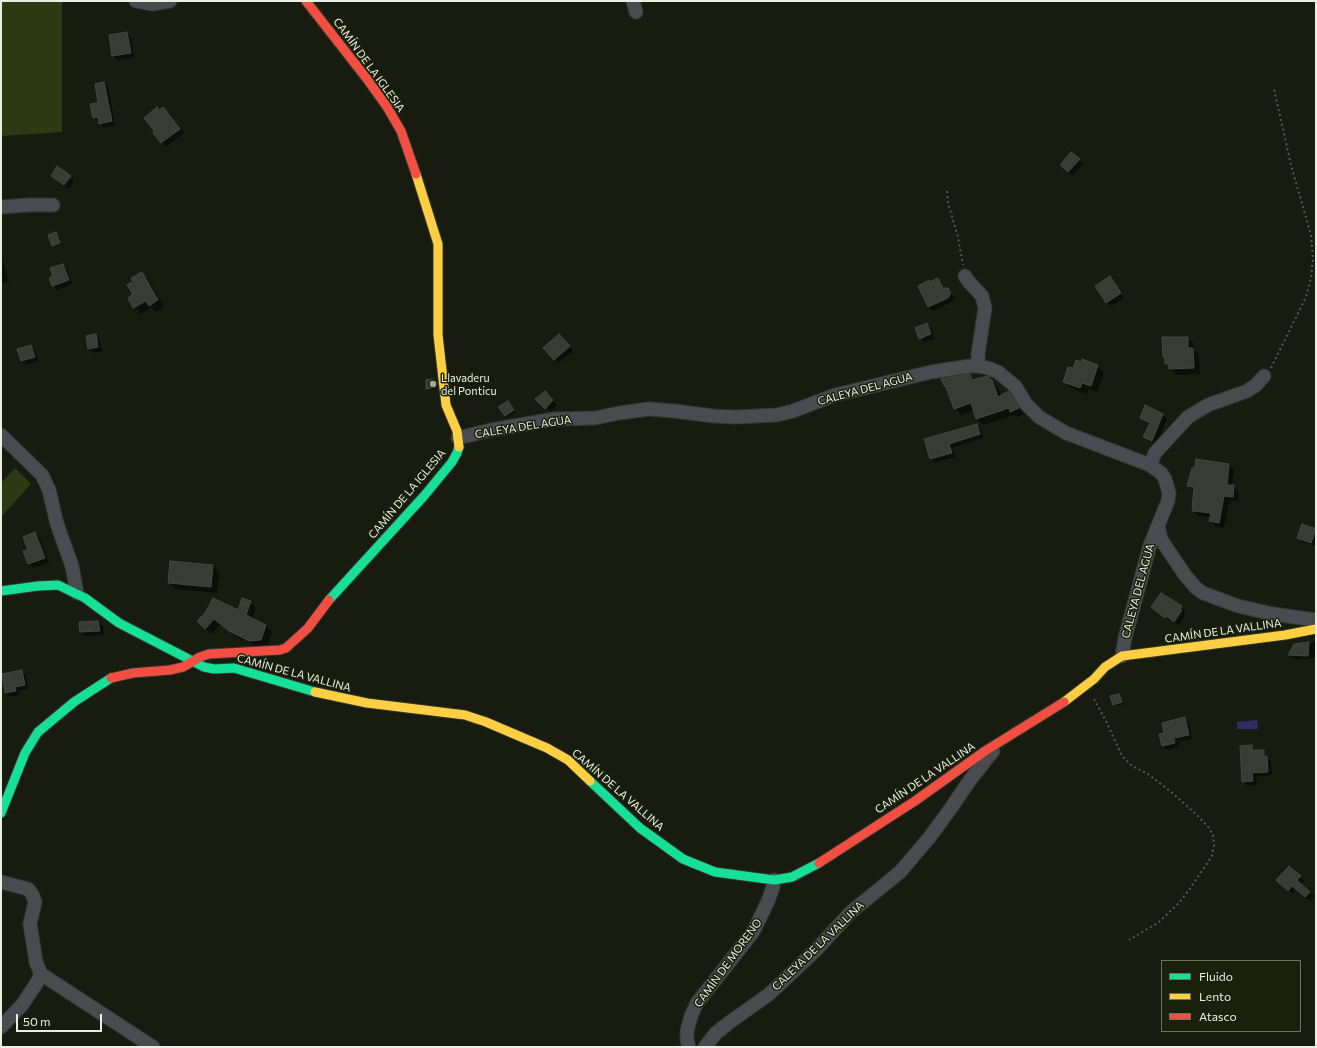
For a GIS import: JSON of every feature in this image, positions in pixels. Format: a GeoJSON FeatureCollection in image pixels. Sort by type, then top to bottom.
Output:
{"type":"FeatureCollection","features":[{"type":"Feature","properties":{"kind":"street"},"geometry":{"type":"LineString","coordinates":[[136,1],[152,4],[170,1]]}},
{"type":"Feature","properties":{"kind":"street","name":"CAMÍN DE LA IGLESIA"},"geometry":{"type":"LineString","coordinates":[[1,813],[25,753],[38,732],[74,702],[111,678],[133,673],[170,670],[183,667],[200,657],[209,654],[280,650],[286,648],[294,642],[308,628],[324,606],[424,496],[452,462],[457,453],[459,445],[457,431],[446,405],[438,334],[438,244],[408,150],[401,131],[368,79],[306,1]]}},
{"type":"Feature","properties":{"kind":"street"},"geometry":{"type":"LineString","coordinates":[[1,207],[53,205]]}},
{"type":"Feature","properties":{"kind":"street"},"geometry":{"type":"LineString","coordinates":[[965,276],[982,296],[984,308],[978,354],[978,366]]}},
{"type":"Feature","properties":{"kind":"street","name":"CALEYA DEL AGUA"},"geometry":{"type":"LineString","coordinates":[[458,438],[491,430],[555,419],[595,418],[619,413],[648,410],[674,410],[735,418],[778,415],[864,387],[931,372],[978,366],[998,372],[1014,386],[1032,411],[1039,417],[1066,433],[1150,466],[1161,473],[1168,486],[1168,500],[1150,545],[1125,638],[1122,656]]}},
{"type":"Feature","properties":{"kind":"street"},"geometry":{"type":"LineString","coordinates":[[1150,466],[1155,453],[1188,417],[1208,405],[1247,391],[1256,385],[1264,376]]}},
{"type":"Feature","properties":{"kind":"street"},"geometry":{"type":"LineString","coordinates":[[1,435],[42,475],[49,490],[57,524],[72,566],[77,593]]}},
{"type":"Feature","properties":{"kind":"street","name":"CALEYA DEL AGUA"},"geometry":{"type":"LineString","coordinates":[[1158,526],[1161,539],[1168,550],[1185,575],[1196,588],[1203,593],[1238,606],[1273,614],[1316,620]]}},
{"type":"Feature","properties":{"kind":"street","name":"CAMÍN DE LA VALLINA"},"geometry":{"type":"LineString","coordinates":[[1,590],[58,585],[77,593],[118,622],[204,667],[214,669],[234,668],[304,690],[340,698],[367,703],[465,715],[486,722],[546,748],[568,760],[640,828],[683,859],[715,872],[774,880],[792,877],[807,870],[915,801],[998,744],[1051,711],[1086,686],[1105,667],[1122,656],[1285,635],[1316,629]]}},
{"type":"Feature","properties":{"kind":"street","name":"CALEYA DE LA VALLINA"},"geometry":{"type":"LineString","coordinates":[[705,1047],[716,1033],[768,995],[779,985],[816,950],[850,912],[900,872],[929,838],[970,780],[998,744]]}},
{"type":"Feature","properties":{"kind":"street","name":"CAMÍN DE MORENO"},"geometry":{"type":"LineString","coordinates":[[689,1047],[687,1031],[691,1016],[697,1003],[753,932],[768,901],[774,880]]}},
{"type":"Feature","properties":{"kind":"street"},"geometry":{"type":"LineString","coordinates":[[1,882],[28,889],[32,894],[35,902],[30,924],[36,962],[41,974],[153,1047]]}},
{"type":"Feature","properties":{"kind":"street"},"geometry":{"type":"LineString","coordinates":[[1,1027],[22,1004],[41,974]]}},
{"type":"Feature","properties":{"kind":"path"},"geometry":{"type":"LineString","coordinates":[[1264,376],[1273,366],[1306,297],[1311,278],[1313,258],[1311,235],[1290,165],[1274,89]]}},
{"type":"Feature","properties":{"kind":"path"},"geometry":{"type":"LineString","coordinates":[[947,190],[948,203],[958,237],[965,276]]}},
{"type":"Feature","properties":{"kind":"path"},"geometry":{"type":"LineString","coordinates":[[1086,686],[1105,719],[1122,756],[1132,766],[1153,777],[1181,800],[1209,828],[1213,835],[1214,845],[1212,856],[1179,903],[1159,922],[1129,940]]}},
{"type":"Feature","properties":{"kind":"green space"},"geometry":{"type":"Polygon","coordinates":[[[1,1],[62,1],[62,132],[1,136],[1,1]]]}},
{"type":"Feature","properties":{"kind":"green space"},"geometry":{"type":"Polygon","coordinates":[[[15,468],[31,484],[1,517],[1,483],[15,468]]]}},
{"type":"Feature","properties":{"kind":"shaded area"},"geometry":{"type":"Polygon","coordinates":[[[1257,720],[1258,729],[1237,729],[1237,722],[1257,720]]]}},
{"type":"Feature","properties":{"kind":"building"},"geometry":{"type":"Polygon","coordinates":[[[127,32],[131,53],[112,56],[109,35],[127,32]]]}},
{"type":"Feature","properties":{"kind":"building"},"geometry":{"type":"Polygon","coordinates":[[[104,82],[112,121],[99,124],[98,117],[93,118],[90,104],[98,103],[95,84],[104,82]]]}},
{"type":"Feature","properties":{"kind":"building"},"geometry":{"type":"Polygon","coordinates":[[[157,107],[159,110],[163,107],[180,129],[161,143],[144,118],[157,107]]]}},
{"type":"Feature","properties":{"kind":"building"},"geometry":{"type":"Polygon","coordinates":[[[1071,152],[1080,159],[1068,172],[1060,165],[1071,152]]]}},
{"type":"Feature","properties":{"kind":"building"},"geometry":{"type":"Polygon","coordinates":[[[57,166],[71,176],[64,185],[51,176],[57,166]]]}},
{"type":"Feature","properties":{"kind":"building"},"geometry":{"type":"Polygon","coordinates":[[[56,232],[60,243],[52,246],[48,235],[56,232]]]}},
{"type":"Feature","properties":{"kind":"building"},"geometry":{"type":"Polygon","coordinates":[[[63,264],[69,280],[52,286],[49,278],[53,276],[50,268],[63,264]]]}},
{"type":"Feature","properties":{"kind":"building"},"geometry":{"type":"Polygon","coordinates":[[[142,272],[158,300],[149,306],[146,301],[133,308],[128,298],[133,294],[127,285],[133,281],[131,278],[142,272]]]}},
{"type":"Feature","properties":{"kind":"building"},"geometry":{"type":"Polygon","coordinates":[[[1110,276],[1121,293],[1106,303],[1095,286],[1110,276]]]}},
{"type":"Feature","properties":{"kind":"building"},"geometry":{"type":"Polygon","coordinates":[[[938,278],[943,288],[948,288],[951,293],[948,298],[928,307],[918,286],[929,280],[930,282],[938,278]]]}},
{"type":"Feature","properties":{"kind":"building"},"geometry":{"type":"Polygon","coordinates":[[[927,323],[931,334],[919,339],[915,328],[927,323]]]}},
{"type":"Feature","properties":{"kind":"building"},"geometry":{"type":"Polygon","coordinates":[[[96,334],[98,347],[88,349],[86,336],[96,334]]]}},
{"type":"Feature","properties":{"kind":"building"},"geometry":{"type":"Polygon","coordinates":[[[559,334],[570,346],[554,360],[543,348],[559,334]]]}},
{"type":"Feature","properties":{"kind":"building"},"geometry":{"type":"Polygon","coordinates":[[[1162,337],[1188,337],[1188,348],[1193,348],[1194,368],[1169,369],[1168,364],[1165,364],[1165,357],[1163,357],[1162,337]]]}},
{"type":"Feature","properties":{"kind":"building"},"geometry":{"type":"Polygon","coordinates":[[[31,345],[35,357],[21,361],[17,349],[31,345]]]}},
{"type":"Feature","properties":{"kind":"building"},"geometry":{"type":"Polygon","coordinates":[[[1082,359],[1098,365],[1091,386],[1082,383],[1080,388],[1063,382],[1068,367],[1073,368],[1076,360],[1082,362],[1082,359]]]}},
{"type":"Feature","properties":{"kind":"building"},"geometry":{"type":"Polygon","coordinates":[[[970,374],[972,380],[988,376],[990,380],[992,380],[998,397],[1009,391],[1019,408],[1010,412],[1009,408],[976,419],[971,403],[954,409],[946,387],[941,379],[970,374]]]}},
{"type":"Feature","properties":{"kind":"building"},"geometry":{"type":"Polygon","coordinates":[[[432,379],[433,388],[426,389],[426,380],[432,379]]]}},
{"type":"Feature","properties":{"kind":"building"},"geometry":{"type":"Polygon","coordinates":[[[545,391],[553,400],[545,409],[535,399],[545,391]]]}},
{"type":"Feature","properties":{"kind":"building"},"geometry":{"type":"Polygon","coordinates":[[[508,401],[514,410],[505,416],[498,407],[508,401]]]}},
{"type":"Feature","properties":{"kind":"building"},"geometry":{"type":"Polygon","coordinates":[[[1145,405],[1163,414],[1152,441],[1143,437],[1150,423],[1140,418],[1145,405]]]}},
{"type":"Feature","properties":{"kind":"building"},"geometry":{"type":"Polygon","coordinates":[[[977,424],[980,434],[949,444],[952,453],[930,459],[924,439],[977,424]]]}},
{"type":"Feature","properties":{"kind":"building"},"geometry":{"type":"Polygon","coordinates":[[[1196,459],[1229,464],[1227,485],[1234,485],[1233,497],[1224,496],[1219,523],[1209,521],[1211,513],[1192,511],[1194,487],[1187,486],[1192,468],[1195,468],[1196,459]]]}},
{"type":"Feature","properties":{"kind":"building"},"geometry":{"type":"Polygon","coordinates":[[[1302,524],[1316,529],[1311,543],[1297,538],[1302,524]]]}},
{"type":"Feature","properties":{"kind":"building"},"geometry":{"type":"Polygon","coordinates":[[[35,532],[45,558],[28,564],[23,551],[28,550],[23,537],[35,532]]]}},
{"type":"Feature","properties":{"kind":"building"},"geometry":{"type":"Polygon","coordinates":[[[170,561],[213,565],[211,587],[168,583],[170,561]]]}},
{"type":"Feature","properties":{"kind":"building"},"geometry":{"type":"Polygon","coordinates":[[[1161,593],[1182,606],[1180,609],[1182,610],[1174,622],[1166,616],[1165,618],[1151,607],[1161,593]]]}},
{"type":"Feature","properties":{"kind":"building"},"geometry":{"type":"Polygon","coordinates":[[[213,598],[238,610],[242,598],[251,601],[246,615],[266,625],[261,640],[249,641],[229,631],[214,619],[205,629],[197,621],[205,613],[213,598]]]}},
{"type":"Feature","properties":{"kind":"building"},"geometry":{"type":"Polygon","coordinates":[[[98,621],[100,631],[80,632],[79,622],[98,621]]]}},
{"type":"Feature","properties":{"kind":"building"},"geometry":{"type":"Polygon","coordinates":[[[1309,642],[1308,656],[1288,655],[1294,644],[1309,642]]]}},
{"type":"Feature","properties":{"kind":"building"},"geometry":{"type":"Polygon","coordinates":[[[22,670],[25,685],[15,687],[16,691],[5,693],[2,674],[22,670]]]}},
{"type":"Feature","properties":{"kind":"building"},"geometry":{"type":"Polygon","coordinates":[[[1119,694],[1122,702],[1113,705],[1110,696],[1119,694]]]}},
{"type":"Feature","properties":{"kind":"building"},"geometry":{"type":"Polygon","coordinates":[[[1185,717],[1189,735],[1174,738],[1175,743],[1162,746],[1159,734],[1164,733],[1162,723],[1185,717]]]}},
{"type":"Feature","properties":{"kind":"building"},"geometry":{"type":"Polygon","coordinates":[[[1252,745],[1252,750],[1264,750],[1264,756],[1267,756],[1268,772],[1252,773],[1253,781],[1242,782],[1240,746],[1252,745]]]}},
{"type":"Feature","properties":{"kind":"building"},"geometry":{"type":"Polygon","coordinates":[[[1289,866],[1301,876],[1297,880],[1310,892],[1305,897],[1292,886],[1288,891],[1276,880],[1289,866]]]}},
{"type":"Feature","properties":{"kind":"traffic: fast"},"geometry":{"type":"LineString","coordinates":[[329,600],[424,496],[452,462],[459,447]]}},
{"type":"Feature","properties":{"kind":"traffic: fast"},"geometry":{"type":"LineString","coordinates":[[1,591],[58,585],[85,598],[119,623],[204,667],[214,669],[234,668],[315,692]]}},
{"type":"Feature","properties":{"kind":"traffic: fast"},"geometry":{"type":"LineString","coordinates":[[1,813],[25,753],[38,732],[74,702],[111,678]]}},
{"type":"Feature","properties":{"kind":"traffic: fast"},"geometry":{"type":"LineString","coordinates":[[590,781],[640,828],[683,859],[715,872],[774,880],[792,877],[819,863]]}},
{"type":"Feature","properties":{"kind":"traffic: slow"},"geometry":{"type":"LineString","coordinates":[[416,174],[438,244],[438,335],[446,405],[457,431],[459,447]]}},
{"type":"Feature","properties":{"kind":"traffic: slow"},"geometry":{"type":"LineString","coordinates":[[1064,702],[1094,679],[1105,667],[1122,656],[1285,635],[1316,629]]}},
{"type":"Feature","properties":{"kind":"traffic: slow"},"geometry":{"type":"LineString","coordinates":[[315,692],[367,703],[465,715],[486,722],[547,748],[568,760],[590,781]]}},
{"type":"Feature","properties":{"kind":"traffic: jam"},"geometry":{"type":"LineString","coordinates":[[306,1],[387,107],[401,131],[416,174]]}},
{"type":"Feature","properties":{"kind":"traffic: jam"},"geometry":{"type":"LineString","coordinates":[[111,678],[133,673],[170,670],[183,667],[200,657],[209,654],[280,650],[286,648],[308,628],[329,600]]}},
{"type":"Feature","properties":{"kind":"traffic: jam"},"geometry":{"type":"LineString","coordinates":[[819,863],[915,801],[985,751],[1064,702]]}},
{"type":"Feature","properties":{"kind":"place","name":"Llavaderu del Ponticu"},"geometry":{"type":"Point","coordinates":[433,384]}}]}
